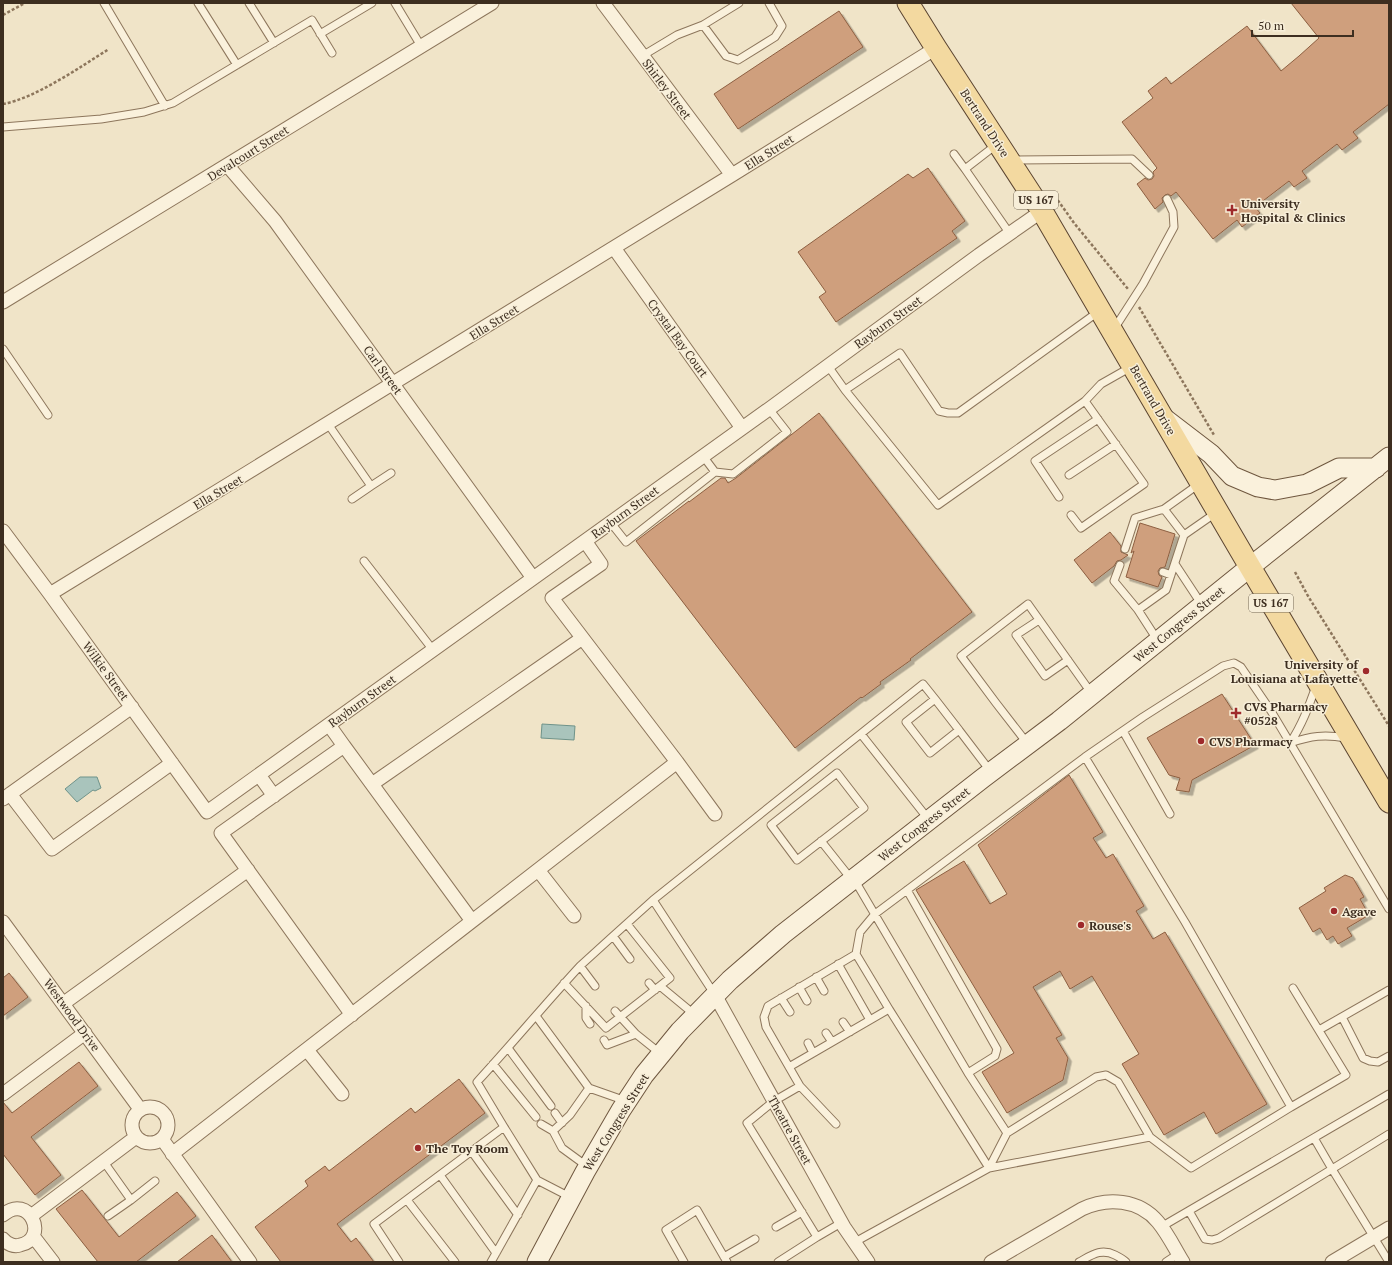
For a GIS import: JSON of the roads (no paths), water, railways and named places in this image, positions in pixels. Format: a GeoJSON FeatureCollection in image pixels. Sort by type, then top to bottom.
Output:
{"type":"FeatureCollection","features":[{"type":"Feature","properties":{"kind":"main road","name":"Bertrand Drive"},"geometry":{"type":"LineString","coordinates":[[908,3],[1042,211],[1389,802]]}},
{"type":"Feature","properties":{"kind":"main road"},"geometry":{"type":"LineString","coordinates":[[1164,418],[1211,454],[1232,476],[1258,487],[1275,490],[1307,484],[1339,468],[1382,462]]}},
{"type":"Feature","properties":{"kind":"main road","name":"West Congress Street"},"geometry":{"type":"LineString","coordinates":[[537,1262],[588,1167],[626,1102],[680,1031],[754,958],[853,879],[1092,694],[1382,462]]}},
{"type":"Feature","properties":{"kind":"street","name":"Devalcourt Street"},"geometry":{"type":"LineString","coordinates":[[3,302],[492,3]]}},
{"type":"Feature","properties":{"kind":"street","name":"Shirley Street"},"geometry":{"type":"LineString","coordinates":[[603,3],[732,175]]}},
{"type":"Feature","properties":{"kind":"street","name":"Ella Street"},"geometry":{"type":"LineString","coordinates":[[50,594],[614,248],[936,48]]}},
{"type":"Feature","properties":{"kind":"street","name":"Carl Street"},"geometry":{"type":"LineString","coordinates":[[227,165],[275,222],[533,578]]}},
{"type":"Feature","properties":{"kind":"street","name":"Rayburn Street"},"geometry":{"type":"LineString","coordinates":[[207,812],[585,542],[1042,211]]}},
{"type":"Feature","properties":{"kind":"street","name":"Crystal Bay Court"},"geometry":{"type":"LineString","coordinates":[[614,248],[742,428]]}},
{"type":"Feature","properties":{"kind":"street","name":"Wilkie Street"},"geometry":{"type":"LineString","coordinates":[[3,531],[207,812]]}},
{"type":"Feature","properties":{"kind":"street"},"geometry":{"type":"LineString","coordinates":[[585,542],[601,564],[552,598],[714,814]]}},
{"type":"Feature","properties":{"kind":"street"},"geometry":{"type":"LineString","coordinates":[[372,784],[582,639]]}},
{"type":"Feature","properties":{"kind":"street"},"geometry":{"type":"LineString","coordinates":[[132,707],[6,796],[52,849],[172,763]]}},
{"type":"Feature","properties":{"kind":"street"},"geometry":{"type":"LineString","coordinates":[[329,725],[472,921]]}},
{"type":"Feature","properties":{"kind":"street"},"geometry":{"type":"LineString","coordinates":[[344,746],[221,833],[352,1015]]}},
{"type":"Feature","properties":{"kind":"street"},"geometry":{"type":"LineString","coordinates":[[172,1154],[676,762]]}},
{"type":"Feature","properties":{"kind":"street"},"geometry":{"type":"LineString","coordinates":[[259,775],[274,796]]}},
{"type":"Feature","properties":{"kind":"street"},"geometry":{"type":"LineString","coordinates":[[64,1003],[248,870]]}},
{"type":"Feature","properties":{"kind":"street"},"geometry":{"type":"LineString","coordinates":[[538,870],[574,916]]}},
{"type":"Feature","properties":{"kind":"street","name":"Westwood Drive"},"geometry":{"type":"LineString","coordinates":[[3,922],[64,1003],[140,1109]]}},
{"type":"Feature","properties":{"kind":"street","name":"Theatre Street"},"geometry":{"type":"LineString","coordinates":[[715,995],[841,1223],[868,1262]]}},
{"type":"Feature","properties":{"kind":"street"},"geometry":{"type":"LineString","coordinates":[[3,1094],[85,1033]]}},
{"type":"Feature","properties":{"kind":"street"},"geometry":{"type":"LineString","coordinates":[[307,1050],[342,1094]]}},
{"type":"Feature","properties":{"kind":"street"},"geometry":{"type":"LineString","coordinates":[[146,1107],[157,1108],[166,1116],[168,1128],[162,1139],[150,1143],[144,1142],[136,1137],[131,1124],[132,1118],[140,1109],[146,1107]]}},
{"type":"Feature","properties":{"kind":"street"},"geometry":{"type":"LineString","coordinates":[[31,1216],[136,1137]]}},
{"type":"Feature","properties":{"kind":"street"},"geometry":{"type":"LineString","coordinates":[[162,1139],[250,1262]]}},
{"type":"Feature","properties":{"kind":"street"},"geometry":{"type":"LineString","coordinates":[[991,1262],[1092,1204],[1117,1201],[1138,1207],[1149,1214],[1161,1227],[1180,1258]]}},
{"type":"Feature","properties":{"kind":"street"},"geometry":{"type":"LineString","coordinates":[[3,1240],[11,1245],[24,1245],[33,1236],[35,1231],[35,1224],[31,1216],[24,1210],[13,1209],[4,1213]]}},
{"type":"Feature","properties":{"kind":"street"},"geometry":{"type":"LineString","coordinates":[[1332,1262],[1389,1228]]}},
{"type":"Feature","properties":{"kind":"street"},"geometry":{"type":"LineString","coordinates":[[33,1236],[53,1262]]}},
{"type":"Feature","properties":{"kind":"lane"},"geometry":{"type":"LineString","coordinates":[[104,3],[165,106]]}},
{"type":"Feature","properties":{"kind":"lane"},"geometry":{"type":"LineString","coordinates":[[198,3],[237,65]]}},
{"type":"Feature","properties":{"kind":"lane"},"geometry":{"type":"LineString","coordinates":[[249,3],[274,43]]}},
{"type":"Feature","properties":{"kind":"lane"},"geometry":{"type":"LineString","coordinates":[[320,34],[372,3]]}},
{"type":"Feature","properties":{"kind":"lane"},"geometry":{"type":"LineString","coordinates":[[395,3],[421,46]]}},
{"type":"Feature","properties":{"kind":"lane"},"geometry":{"type":"LineString","coordinates":[[642,56],[676,35],[704,25],[740,3]]}},
{"type":"Feature","properties":{"kind":"lane"},"geometry":{"type":"LineString","coordinates":[[704,25],[726,56],[738,60],[775,38],[782,26],[769,3]]}},
{"type":"Feature","properties":{"kind":"lane"},"geometry":{"type":"LineString","coordinates":[[3,127],[101,119],[144,112],[165,106],[173,103],[312,20],[332,53]]}},
{"type":"Feature","properties":{"kind":"lane"},"geometry":{"type":"LineString","coordinates":[[965,170],[1003,152],[1058,158],[1132,159],[1149,175]]}},
{"type":"Feature","properties":{"kind":"lane"},"geometry":{"type":"LineString","coordinates":[[954,154],[1010,234]]}},
{"type":"Feature","properties":{"kind":"lane"},"geometry":{"type":"LineString","coordinates":[[1113,331],[1143,284],[1174,227],[1173,212],[1167,199]]}},
{"type":"Feature","properties":{"kind":"lane"},"geometry":{"type":"LineString","coordinates":[[845,390],[900,353],[939,411],[958,413],[1101,310]]}},
{"type":"Feature","properties":{"kind":"lane"},"geometry":{"type":"LineString","coordinates":[[3,349],[48,415]]}},
{"type":"Feature","properties":{"kind":"lane"},"geometry":{"type":"LineString","coordinates":[[828,366],[845,390],[938,505],[1085,401],[1101,384],[1133,366]]}},
{"type":"Feature","properties":{"kind":"lane"},"geometry":{"type":"LineString","coordinates":[[1071,515],[1081,528],[1144,484],[1085,401]]}},
{"type":"Feature","properties":{"kind":"lane"},"geometry":{"type":"LineString","coordinates":[[611,522],[626,542],[716,472],[733,474],[787,432],[769,409]]}},
{"type":"Feature","properties":{"kind":"lane"},"geometry":{"type":"LineString","coordinates":[[1059,497],[1034,461],[1098,419]]}},
{"type":"Feature","properties":{"kind":"lane"},"geometry":{"type":"LineString","coordinates":[[328,424],[371,486]]}},
{"type":"Feature","properties":{"kind":"lane"},"geometry":{"type":"LineString","coordinates":[[1069,475],[1116,444]]}},
{"type":"Feature","properties":{"kind":"lane"},"geometry":{"type":"LineString","coordinates":[[704,456],[716,472]]}},
{"type":"Feature","properties":{"kind":"lane"},"geometry":{"type":"LineString","coordinates":[[352,499],[391,473]]}},
{"type":"Feature","properties":{"kind":"lane"},"geometry":{"type":"LineString","coordinates":[[1125,549],[1133,534],[1135,518],[1164,509],[1201,482]]}},
{"type":"Feature","properties":{"kind":"lane"},"geometry":{"type":"LineString","coordinates":[[1164,509],[1184,535]]}},
{"type":"Feature","properties":{"kind":"lane"},"geometry":{"type":"LineString","coordinates":[[1138,610],[1166,590],[1184,535],[1218,512]]}},
{"type":"Feature","properties":{"kind":"lane"},"geometry":{"type":"LineString","coordinates":[[1171,548],[1179,550]]}},
{"type":"Feature","properties":{"kind":"lane"},"geometry":{"type":"LineString","coordinates":[[364,561],[433,650]]}},
{"type":"Feature","properties":{"kind":"lane"},"geometry":{"type":"LineString","coordinates":[[1175,564],[1202,605]]}},
{"type":"Feature","properties":{"kind":"lane"},"geometry":{"type":"LineString","coordinates":[[1120,565],[1114,581],[1138,610],[1158,641]]}},
{"type":"Feature","properties":{"kind":"lane"},"geometry":{"type":"LineString","coordinates":[[1163,572],[1171,574]]}},
{"type":"Feature","properties":{"kind":"lane"},"geometry":{"type":"LineString","coordinates":[[1028,744],[961,656],[1028,604],[1092,694]]}},
{"type":"Feature","properties":{"kind":"lane"},"geometry":{"type":"LineString","coordinates":[[1039,620],[1016,635],[1045,676],[1068,660]]}},
{"type":"Feature","properties":{"kind":"lane"},"geometry":{"type":"LineString","coordinates":[[989,1168],[856,954],[860,932],[875,914],[1085,756],[1223,666],[1234,663],[1241,667],[1271,711],[1389,909]]}},
{"type":"Feature","properties":{"kind":"lane"},"geometry":{"type":"LineString","coordinates":[[1290,743],[1306,714],[1318,682]]}},
{"type":"Feature","properties":{"kind":"lane"},"geometry":{"type":"LineString","coordinates":[[571,1198],[537,1180],[477,1082],[580,966],[653,900],[923,684],[991,772]]}},
{"type":"Feature","properties":{"kind":"lane"},"geometry":{"type":"LineString","coordinates":[[935,699],[906,722],[930,753],[958,730]]}},
{"type":"Feature","properties":{"kind":"lane"},"geometry":{"type":"LineString","coordinates":[[1123,731],[1170,814]]}},
{"type":"Feature","properties":{"kind":"lane"},"geometry":{"type":"LineString","coordinates":[[861,734],[929,820]]}},
{"type":"Feature","properties":{"kind":"lane"},"geometry":{"type":"LineString","coordinates":[[1290,743],[1313,736],[1331,735],[1351,739]]}},
{"type":"Feature","properties":{"kind":"lane"},"geometry":{"type":"LineString","coordinates":[[1085,756],[1185,922],[1292,1107]]}},
{"type":"Feature","properties":{"kind":"lane"},"geometry":{"type":"LineString","coordinates":[[836,774],[864,808],[821,841],[797,860],[771,825],[836,774]]}},
{"type":"Feature","properties":{"kind":"lane"},"geometry":{"type":"LineString","coordinates":[[821,841],[853,879],[968,1073],[1007,1133]]}},
{"type":"Feature","properties":{"kind":"lane"},"geometry":{"type":"LineString","coordinates":[[907,890],[997,1050],[995,1056],[968,1073]]}},
{"type":"Feature","properties":{"kind":"lane"},"geometry":{"type":"LineString","coordinates":[[653,900],[715,995]]}},
{"type":"Feature","properties":{"kind":"lane"},"geometry":{"type":"LineString","coordinates":[[564,983],[606,1028],[670,978],[627,924]]}},
{"type":"Feature","properties":{"kind":"lane"},"geometry":{"type":"LineString","coordinates":[[613,936],[630,959]]}},
{"type":"Feature","properties":{"kind":"lane"},"geometry":{"type":"LineString","coordinates":[[836,1124],[800,1086],[766,1027],[764,1017],[768,1006],[856,954]]}},
{"type":"Feature","properties":{"kind":"lane"},"geometry":{"type":"LineString","coordinates":[[838,964],[870,1020]]}},
{"type":"Feature","properties":{"kind":"lane"},"geometry":{"type":"LineString","coordinates":[[580,966],[595,986]]}},
{"type":"Feature","properties":{"kind":"lane"},"geometry":{"type":"LineString","coordinates":[[816,977],[824,991]]}},
{"type":"Feature","properties":{"kind":"lane"},"geometry":{"type":"LineString","coordinates":[[649,983],[695,1015]]}},
{"type":"Feature","properties":{"kind":"lane"},"geometry":{"type":"LineString","coordinates":[[799,987],[807,1001]]}},
{"type":"Feature","properties":{"kind":"lane"},"geometry":{"type":"LineString","coordinates":[[989,1168],[1007,1133],[1096,1076],[1106,1075],[1118,1082],[1150,1137],[1191,1168],[1346,1075],[1293,988]]}},
{"type":"Feature","properties":{"kind":"lane"},"geometry":{"type":"LineString","coordinates":[[1319,1030],[1389,990]]}},
{"type":"Feature","properties":{"kind":"lane"},"geometry":{"type":"LineString","coordinates":[[781,998],[790,1012]]}},
{"type":"Feature","properties":{"kind":"lane"},"geometry":{"type":"LineString","coordinates":[[586,1006],[586,1018],[590,1024]]}},
{"type":"Feature","properties":{"kind":"lane"},"geometry":{"type":"LineString","coordinates":[[789,1067],[889,1009]]}},
{"type":"Feature","properties":{"kind":"lane"},"geometry":{"type":"LineString","coordinates":[[615,1011],[636,1034],[661,1054]]}},
{"type":"Feature","properties":{"kind":"lane"},"geometry":{"type":"LineString","coordinates":[[536,1016],[589,1088],[626,1102]]}},
{"type":"Feature","properties":{"kind":"lane"},"geometry":{"type":"LineString","coordinates":[[1342,1017],[1363,1058],[1378,1062],[1389,1056]]}},
{"type":"Feature","properties":{"kind":"lane"},"geometry":{"type":"LineString","coordinates":[[844,1022],[850,1032]]}},
{"type":"Feature","properties":{"kind":"lane"},"geometry":{"type":"LineString","coordinates":[[826,1032],[832,1042]]}},
{"type":"Feature","properties":{"kind":"lane"},"geometry":{"type":"LineString","coordinates":[[604,1040],[608,1045],[636,1034]]}},
{"type":"Feature","properties":{"kind":"lane"},"geometry":{"type":"LineString","coordinates":[[808,1043],[813,1053]]}},
{"type":"Feature","properties":{"kind":"lane"},"geometry":{"type":"LineString","coordinates":[[508,1048],[551,1106]]}},
{"type":"Feature","properties":{"kind":"lane"},"geometry":{"type":"LineString","coordinates":[[493,1064],[536,1117]]}},
{"type":"Feature","properties":{"kind":"lane"},"geometry":{"type":"LineString","coordinates":[[800,1086],[774,1101],[747,1123],[817,1237]]}},
{"type":"Feature","properties":{"kind":"lane"},"geometry":{"type":"LineString","coordinates":[[553,1131],[570,1115],[589,1088]]}},
{"type":"Feature","properties":{"kind":"lane"},"geometry":{"type":"LineString","coordinates":[[1161,1227],[1389,1094]]}},
{"type":"Feature","properties":{"kind":"lane"},"geometry":{"type":"LineString","coordinates":[[555,1113],[562,1123]]}},
{"type":"Feature","properties":{"kind":"lane"},"geometry":{"type":"LineString","coordinates":[[541,1124],[553,1131],[562,1148],[588,1167]]}},
{"type":"Feature","properties":{"kind":"lane"},"geometry":{"type":"LineString","coordinates":[[399,1262],[374,1224],[504,1127]]}},
{"type":"Feature","properties":{"kind":"lane"},"geometry":{"type":"LineString","coordinates":[[1189,1211],[1205,1239],[1212,1240],[1219,1238],[1389,1134]]}},
{"type":"Feature","properties":{"kind":"lane"},"geometry":{"type":"LineString","coordinates":[[855,1242],[989,1168],[1150,1137]]}},
{"type":"Feature","properties":{"kind":"lane"},"geometry":{"type":"LineString","coordinates":[[1314,1138],[1389,1262]]}},
{"type":"Feature","properties":{"kind":"lane"},"geometry":{"type":"LineString","coordinates":[[472,1152],[518,1215]]}},
{"type":"Feature","properties":{"kind":"lane"},"geometry":{"type":"LineString","coordinates":[[104,1162],[131,1200]]}},
{"type":"Feature","properties":{"kind":"lane"},"geometry":{"type":"LineString","coordinates":[[440,1175],[496,1253]]}},
{"type":"Feature","properties":{"kind":"lane"},"geometry":{"type":"LineString","coordinates":[[491,1262],[537,1180]]}},
{"type":"Feature","properties":{"kind":"lane"},"geometry":{"type":"LineString","coordinates":[[108,1216],[155,1182]]}},
{"type":"Feature","properties":{"kind":"lane"},"geometry":{"type":"LineString","coordinates":[[407,1200],[455,1262]]}},
{"type":"Feature","properties":{"kind":"lane"},"geometry":{"type":"LineString","coordinates":[[684,1262],[666,1230],[698,1210],[726,1259],[755,1239]]}},
{"type":"Feature","properties":{"kind":"lane"},"geometry":{"type":"LineString","coordinates":[[776,1227],[802,1212]]}},
{"type":"Feature","properties":{"kind":"lane"},"geometry":{"type":"LineString","coordinates":[[778,1262],[841,1223]]}},
{"type":"Feature","properties":{"kind":"lane"},"geometry":{"type":"LineString","coordinates":[[1079,1262],[1096,1252],[1105,1251],[1114,1254],[1126,1262]]}},
{"type":"Feature","properties":{"kind":"lane"},"geometry":{"type":"LineString","coordinates":[[1166,1262],[1180,1258]]}},
{"type":"Feature","properties":{"kind":"water"},"geometry":{"type":"Polygon","coordinates":[[[542,724],[575,726],[574,740],[541,738],[542,724]]]}},
{"type":"Feature","properties":{"kind":"water"},"geometry":{"type":"Polygon","coordinates":[[[80,777],[97,777],[101,788],[95,791],[93,790],[77,802],[65,789],[80,777]]]}},
{"type":"Feature","properties":{"kind":"place","name":"University Hospital & Clinics"},"geometry":{"type":"Point","coordinates":[1232,210]}},
{"type":"Feature","properties":{"kind":"place","name":"University of Louisiana at Lafayette"},"geometry":{"type":"Point","coordinates":[1366,671]}},
{"type":"Feature","properties":{"kind":"place","name":"CVS Pharmacy #0528"},"geometry":{"type":"Point","coordinates":[1236,713]}},
{"type":"Feature","properties":{"kind":"place","name":"CVS Pharmacy"},"geometry":{"type":"Point","coordinates":[1201,741]}},
{"type":"Feature","properties":{"kind":"place","name":"Agave"},"geometry":{"type":"Point","coordinates":[1334,911]}},
{"type":"Feature","properties":{"kind":"place","name":"Rouse's"},"geometry":{"type":"Point","coordinates":[1081,925]}},
{"type":"Feature","properties":{"kind":"place","name":"The Toy Room"},"geometry":{"type":"Point","coordinates":[418,1148]}}]}
